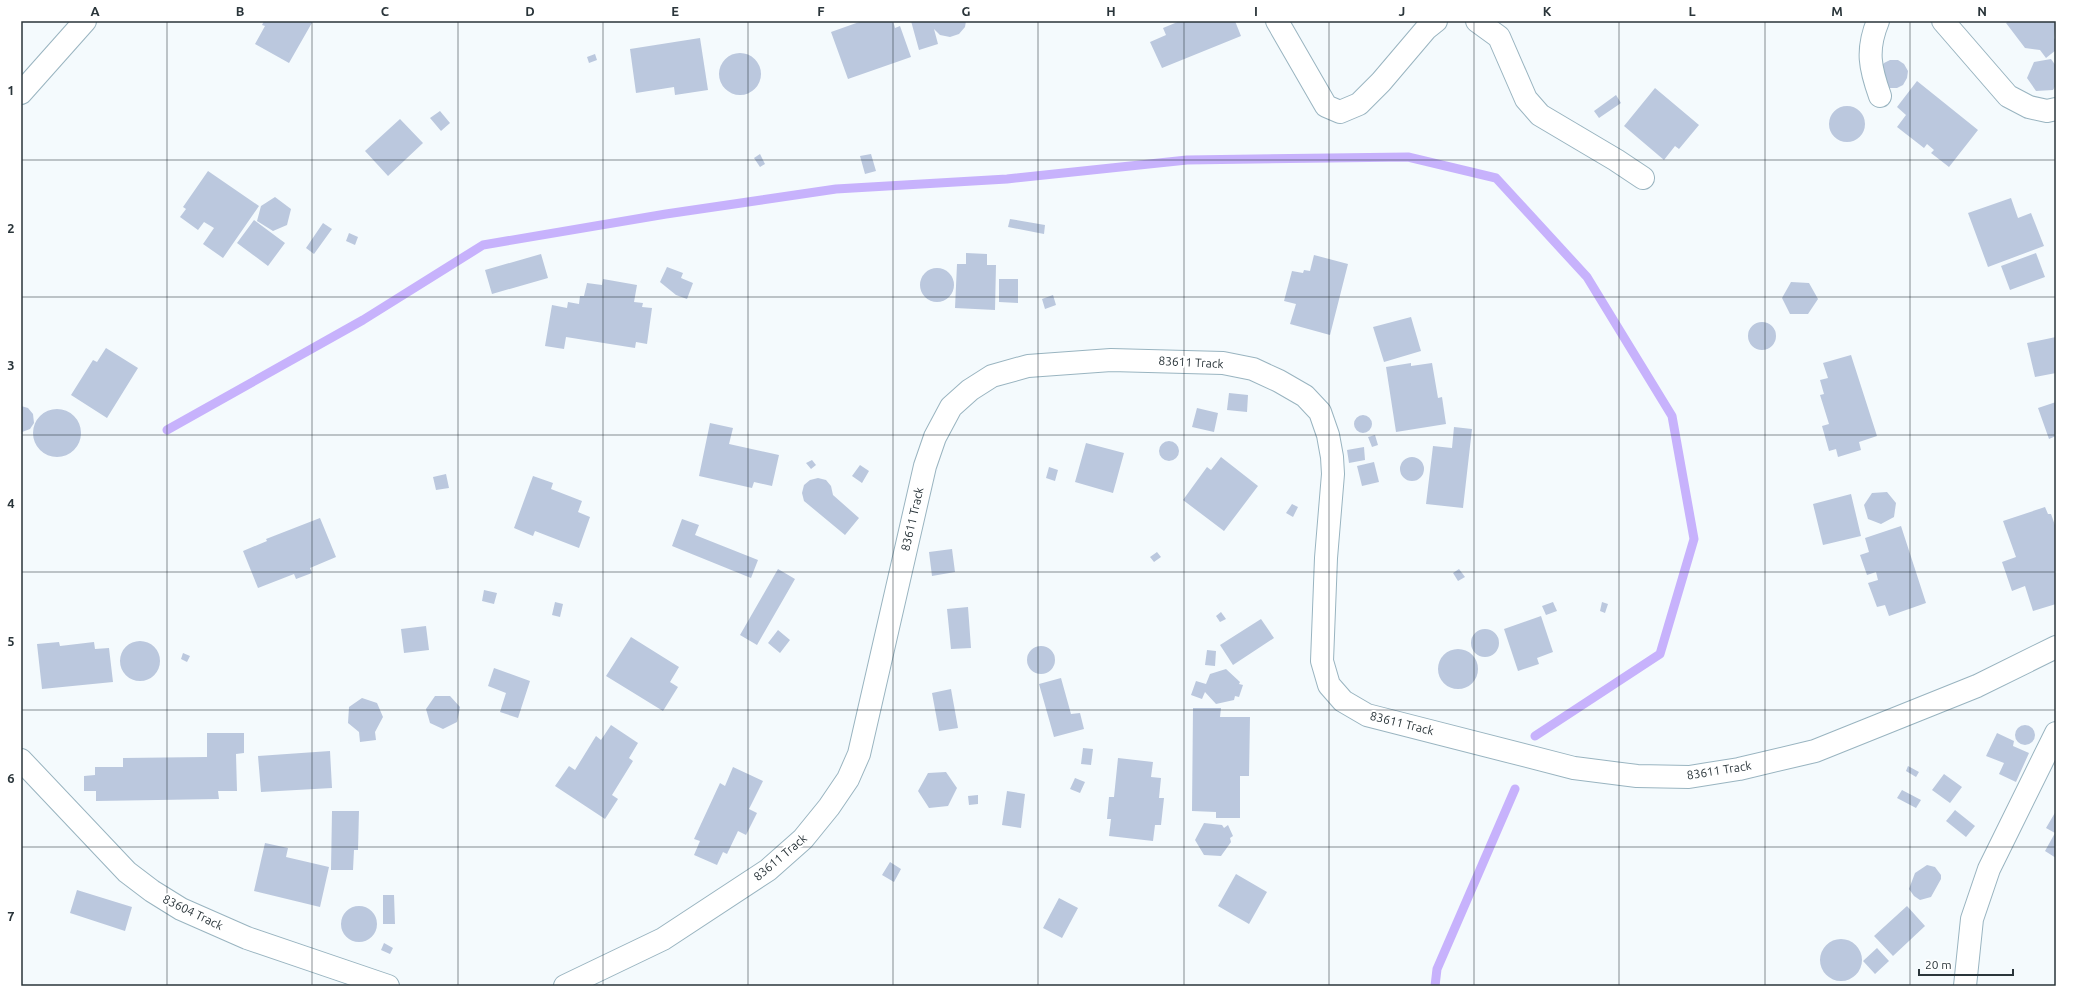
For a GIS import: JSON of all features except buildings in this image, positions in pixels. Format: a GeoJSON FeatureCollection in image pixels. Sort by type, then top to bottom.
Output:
{"type":"FeatureCollection","features":[{"type":"Feature","properties":{"kind":"street"},"geometry":{"type":"LineString","coordinates":[[21,93],[85,21]]}},
{"type":"Feature","properties":{"kind":"street"},"geometry":{"type":"LineString","coordinates":[[1277,21],[1326,106],[1340,112],[1359,104],[1426,29],[1436,21]]}},
{"type":"Feature","properties":{"kind":"street"},"geometry":{"type":"LineString","coordinates":[[1477,21],[1499,36],[1526,99],[1540,115],[1616,160],[1643,178]]}},
{"type":"Feature","properties":{"kind":"street"},"geometry":{"type":"LineString","coordinates":[[1878,21],[1870,47],[1870,69],[1880,96]]}},
{"type":"Feature","properties":{"kind":"street"},"geometry":{"type":"LineString","coordinates":[[1943,21],[2008,96],[2029,107],[2041,110],[2047,111],[2056,108]]}},
{"type":"Feature","properties":{"kind":"street","name":"83611 Track"},"geometry":{"type":"LineString","coordinates":[[565,986],[663,939],[768,870],[803,839],[829,807],[848,779],[859,754],[924,466],[935,437],[951,408],[970,390],[992,376],[1028,366],[1112,360],[1223,362],[1253,370],[1279,381],[1305,396],[1320,412],[1328,435],[1332,457],[1333,474],[1326,558],[1322,661],[1329,685],[1343,701],[1367,715],[1574,768],[1637,776],[1689,777],[1739,769],[1815,751],[1977,686],[2056,647]]}},
{"type":"Feature","properties":{"kind":"street"},"geometry":{"type":"LineString","coordinates":[[1965,986],[1972,919],[1989,869],[2056,733]]}},
{"type":"Feature","properties":{"kind":"street","name":"83604 Track"},"geometry":{"type":"LineString","coordinates":[[21,760],[127,872],[152,891],[180,909],[247,938],[388,986]]}},
{"type":"Feature","properties":{"kind":"waterway"},"geometry":{"type":"LineString","coordinates":[[167,430],[363,320],[483,245],[666,214],[836,189],[1007,179],[1187,160],[1408,157],[1496,178],[1587,277],[1672,416],[1694,539],[1660,654],[1535,736]]}},
{"type":"Feature","properties":{"kind":"waterway"},"geometry":{"type":"LineString","coordinates":[[1435,986],[1437,969],[1515,789]]}}]}
